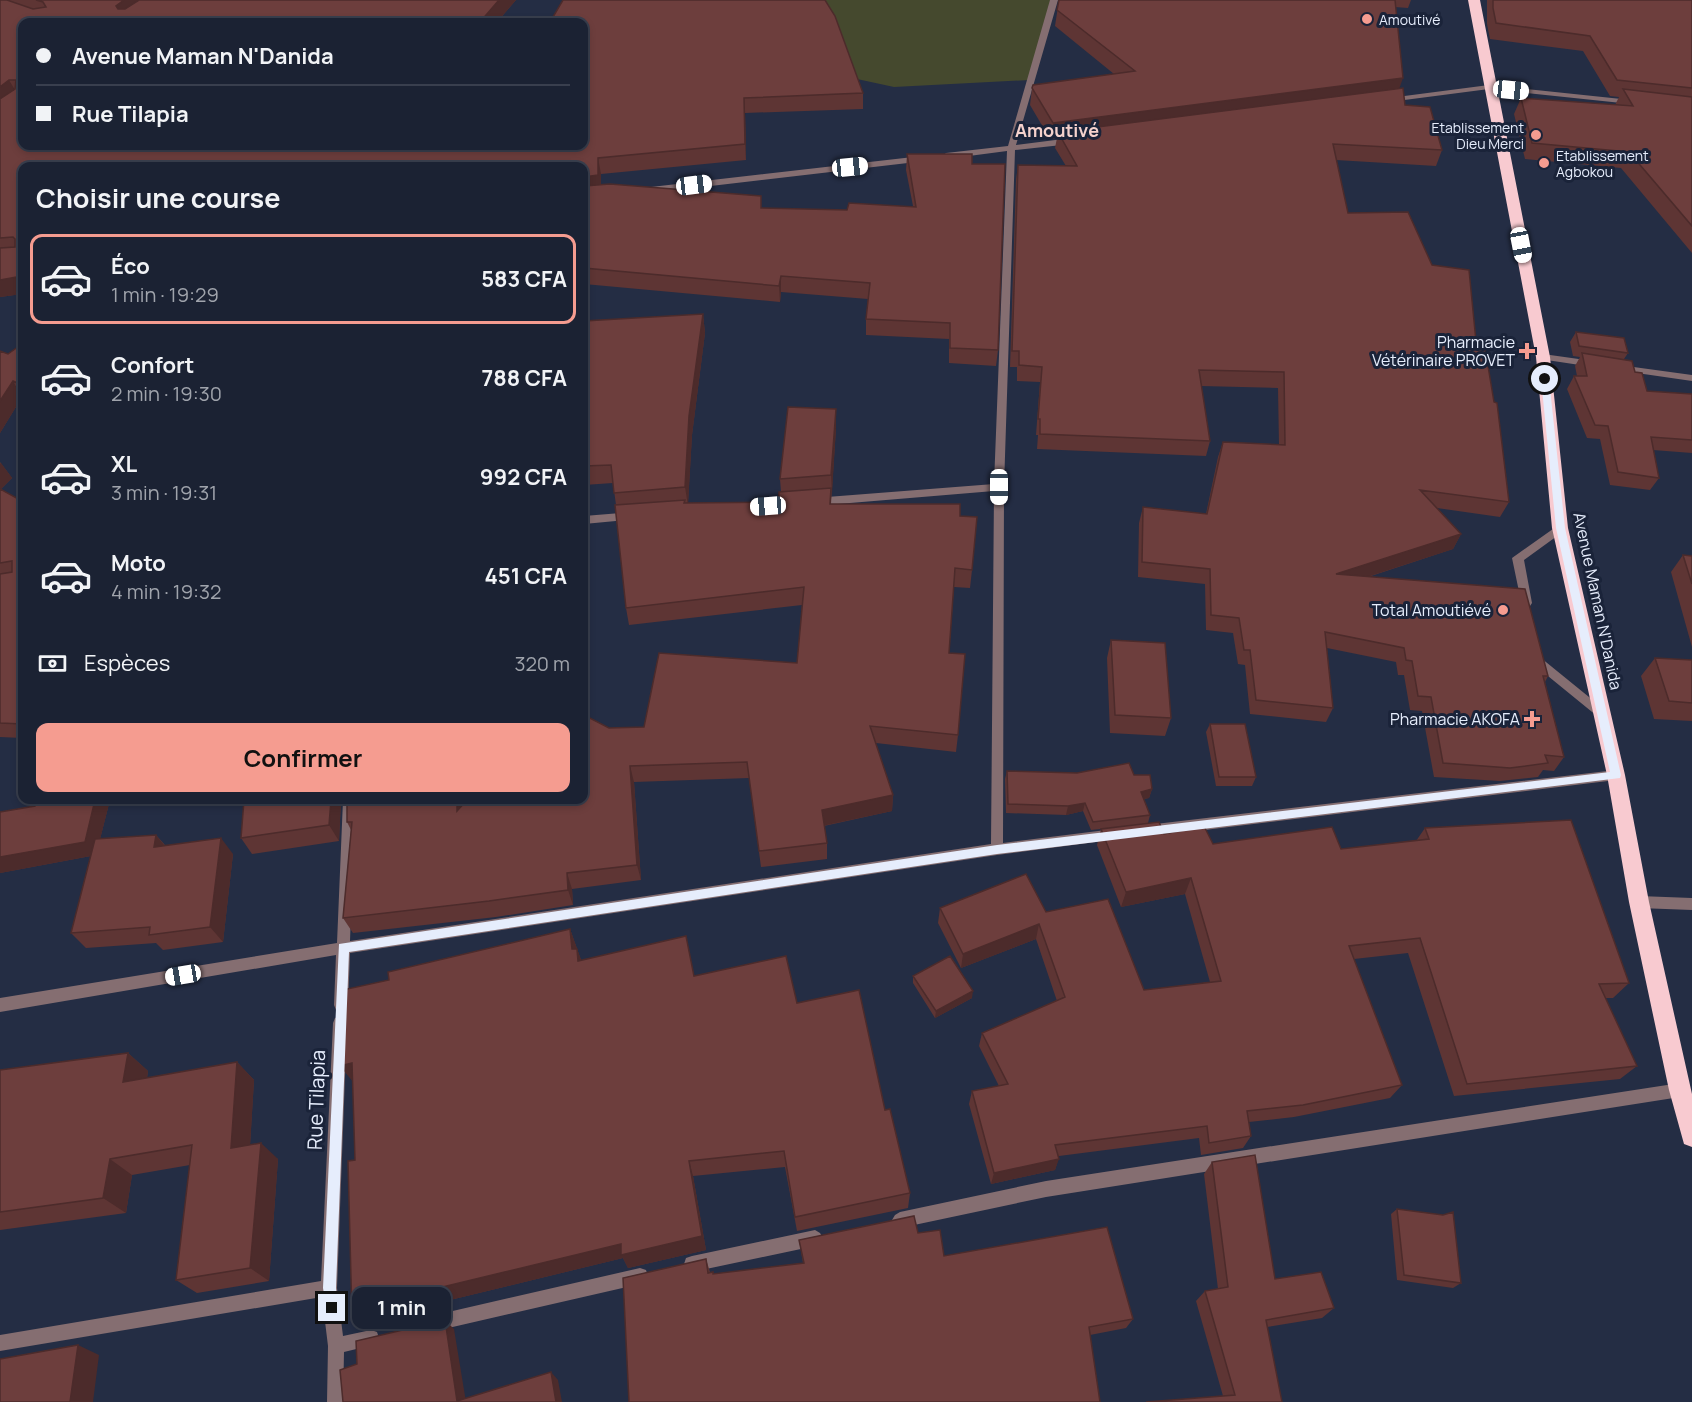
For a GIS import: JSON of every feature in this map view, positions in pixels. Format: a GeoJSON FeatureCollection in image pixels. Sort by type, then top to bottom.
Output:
{"type":"FeatureCollection","features":[{"type":"Feature","properties":{"kind":"highway","name":"Avenue Maman N'Danida"},"geometry":{"type":"LineString","coordinates":[[1474,0],[1543,357],[1560,528],[1616,775],[1639,902],[1692,1136]]}},
{"type":"Feature","properties":{"kind":"street"},"geometry":{"type":"LineString","coordinates":[[997,849],[999,487],[1011,149],[1054,0]]}},
{"type":"Feature","properties":{"kind":"street"},"geometry":{"type":"LineString","coordinates":[[1384,101],[1489,87],[1636,103]]}},
{"type":"Feature","properties":{"kind":"street"},"geometry":{"type":"LineString","coordinates":[[641,191],[1081,140]]}},
{"type":"Feature","properties":{"kind":"street"},"geometry":{"type":"LineString","coordinates":[[1543,357],[1600,365]]}},
{"type":"Feature","properties":{"kind":"street"},"geometry":{"type":"LineString","coordinates":[[1612,367],[1692,378]]}},
{"type":"Feature","properties":{"kind":"street"},"geometry":{"type":"LineString","coordinates":[[797,503],[999,487]]}},
{"type":"Feature","properties":{"kind":"street"},"geometry":{"type":"LineString","coordinates":[[588,520],[643,516]]}},
{"type":"Feature","properties":{"kind":"street"},"geometry":{"type":"LineString","coordinates":[[1528,618],[1518,558],[1560,528]]}},
{"type":"Feature","properties":{"kind":"street"},"geometry":{"type":"LineString","coordinates":[[1532,639],[1536,660],[1601,713]]}},
{"type":"Feature","properties":{"kind":"street"},"geometry":{"type":"LineString","coordinates":[[0,1005],[343,948],[997,849],[1616,775]]}},
{"type":"Feature","properties":{"kind":"street","name":"Rue Tilapia"},"geometry":{"type":"LineString","coordinates":[[335,1402],[336,1346],[329,1288],[349,804]]}},
{"type":"Feature","properties":{"kind":"street"},"geometry":{"type":"LineString","coordinates":[[1639,902],[1692,904]]}},
{"type":"Feature","properties":{"kind":"street"},"geometry":{"type":"LineString","coordinates":[[887,1222],[1046,1189],[1680,1090]]}},
{"type":"Feature","properties":{"kind":"street"},"geometry":{"type":"LineString","coordinates":[[682,1266],[830,1234]]}},
{"type":"Feature","properties":{"kind":"street"},"geometry":{"type":"LineString","coordinates":[[417,1328],[659,1271]]}},
{"type":"Feature","properties":{"kind":"street"},"geometry":{"type":"LineString","coordinates":[[0,1343],[329,1288]]}},
{"type":"Feature","properties":{"kind":"street"},"geometry":{"type":"LineString","coordinates":[[336,1346],[382,1335]]}},
{"type":"Feature","properties":{"kind":"green space"},"geometry":{"type":"Polygon","coordinates":[[[825,0],[1055,0],[1030,80],[894,87],[857,79],[825,0]]]}},
{"type":"Feature","properties":{"kind":"building"},"geometry":{"type":"Polygon","coordinates":[[[0,0],[7,0],[33,9],[46,7],[43,2],[36,0],[124,0],[116,6],[118,9],[125,9],[139,0],[499,0],[483,18],[18,18],[18,150],[588,150],[588,18],[552,18],[563,0],[825,0],[835,16],[863,93],[744,98],[745,144],[598,158],[598,175],[588,176],[588,162],[18,162],[18,277],[0,280],[0,248],[15,247],[15,239],[13,237],[0,238],[0,99],[15,89],[16,80],[9,80],[0,87],[0,0]]]}},
{"type":"Feature","properties":{"kind":"building"},"geometry":{"type":"Polygon","coordinates":[[[1059,0],[1395,0],[1403,78],[1053,123],[1032,88],[1033,85],[1135,71],[1057,10],[1059,0]]]}},
{"type":"Feature","properties":{"kind":"building"},"geometry":{"type":"Polygon","coordinates":[[[1493,0],[1692,0],[1692,88],[1617,80],[1590,36],[1496,23],[1493,0]]]}},
{"type":"Feature","properties":{"kind":"building"},"geometry":{"type":"Polygon","coordinates":[[[1403,88],[1405,105],[1430,107],[1442,150],[1333,144],[1348,213],[1408,212],[1432,265],[1469,270],[1476,341],[1484,342],[1494,402],[1497,403],[1509,502],[1420,490],[1461,534],[1336,574],[1525,589],[1548,676],[1543,676],[1564,757],[1545,755],[1548,763],[1510,768],[1443,763],[1431,697],[1418,696],[1412,661],[1406,660],[1404,648],[1325,632],[1333,708],[1256,700],[1250,650],[1244,650],[1239,618],[1211,615],[1210,569],[1142,562],[1143,507],[1207,514],[1223,442],[1285,445],[1284,372],[1199,370],[1210,441],[1040,434],[1040,419],[1038,419],[1042,367],[1019,365],[1019,351],[1012,351],[1018,165],[1077,166],[1058,132],[1403,88]]]}},
{"type":"Feature","properties":{"kind":"building"},"geometry":{"type":"Polygon","coordinates":[[[1623,89],[1692,97],[1692,226],[1629,152],[1532,143],[1521,98],[1633,106],[1623,89]]]}},
{"type":"Feature","properties":{"kind":"building"},"geometry":{"type":"Polygon","coordinates":[[[907,154],[972,154],[972,164],[1005,164],[998,350],[950,348],[950,323],[866,319],[870,283],[781,276],[779,286],[588,268],[588,186],[610,184],[761,196],[761,208],[847,210],[849,203],[916,207],[907,154]]]}},
{"type":"Feature","properties":{"kind":"building"},"geometry":{"type":"Polygon","coordinates":[[[703,314],[689,416],[685,487],[614,493],[611,465],[588,466],[588,321],[703,314]]]}},
{"type":"Feature","properties":{"kind":"building"},"geometry":{"type":"Polygon","coordinates":[[[1576,332],[1624,338],[1628,353],[1579,346],[1576,332]]]}},
{"type":"Feature","properties":{"kind":"building"},"geometry":{"type":"Polygon","coordinates":[[[18,347],[18,383],[13,381],[0,401],[0,351],[8,354],[18,347]]]}},
{"type":"Feature","properties":{"kind":"building"},"geometry":{"type":"Polygon","coordinates":[[[1582,353],[1632,361],[1635,372],[1642,373],[1647,391],[1692,394],[1692,440],[1651,437],[1659,478],[1618,472],[1608,426],[1595,425],[1574,376],[1587,376],[1582,353]]]}},
{"type":"Feature","properties":{"kind":"building"},"geometry":{"type":"Polygon","coordinates":[[[788,407],[836,409],[831,475],[780,479],[788,407]]]}},
{"type":"Feature","properties":{"kind":"building"},"geometry":{"type":"Polygon","coordinates":[[[831,488],[830,504],[960,504],[960,516],[977,517],[972,570],[955,568],[949,653],[965,654],[958,735],[870,726],[893,795],[822,810],[827,843],[759,851],[747,762],[630,766],[637,865],[567,873],[568,890],[343,918],[352,822],[347,822],[347,804],[457,804],[457,811],[463,804],[588,804],[588,717],[609,728],[644,727],[659,653],[797,663],[804,587],[626,608],[615,505],[685,500],[684,503],[778,502],[779,492],[831,488]]]}},
{"type":"Feature","properties":{"kind":"building"},"geometry":{"type":"Polygon","coordinates":[[[0,489],[18,499],[18,724],[0,723],[0,574],[12,572],[12,561],[0,563],[0,489]]]}},
{"type":"Feature","properties":{"kind":"building"},"geometry":{"type":"Polygon","coordinates":[[[1683,555],[1692,556],[1692,584],[1683,555]]]}},
{"type":"Feature","properties":{"kind":"building"},"geometry":{"type":"Polygon","coordinates":[[[1111,640],[1165,643],[1171,718],[1115,715],[1111,640]]]}},
{"type":"Feature","properties":{"kind":"building"},"geometry":{"type":"Polygon","coordinates":[[[1655,658],[1692,660],[1692,703],[1669,701],[1655,658]]]}},
{"type":"Feature","properties":{"kind":"building"},"geometry":{"type":"Polygon","coordinates":[[[1210,724],[1245,724],[1256,777],[1219,777],[1210,724]]]}},
{"type":"Feature","properties":{"kind":"building"},"geometry":{"type":"Polygon","coordinates":[[[1129,763],[1134,775],[1150,775],[1152,789],[1141,792],[1150,815],[1093,822],[1085,803],[1068,806],[1008,804],[1007,771],[1077,773],[1129,763]]]}},
{"type":"Feature","properties":{"kind":"building"},"geometry":{"type":"Polygon","coordinates":[[[36,804],[94,804],[85,842],[0,857],[0,812],[35,806],[36,804]]]}},
{"type":"Feature","properties":{"kind":"building"},"geometry":{"type":"Polygon","coordinates":[[[244,804],[331,804],[329,825],[241,838],[244,804]]]}},
{"type":"Feature","properties":{"kind":"building"},"geometry":{"type":"Polygon","coordinates":[[[1571,820],[1629,983],[1599,984],[1637,1066],[1467,1084],[1420,938],[1349,946],[1402,1085],[1303,1105],[1247,1111],[1251,1136],[1209,1143],[1207,1126],[1055,1145],[1059,1159],[994,1173],[972,1091],[1008,1084],[982,1033],[1065,997],[1039,924],[963,954],[940,908],[1026,874],[1046,912],[1108,899],[1144,990],[1221,981],[1191,878],[1126,892],[1101,829],[1159,822],[1164,834],[1204,826],[1213,844],[1332,827],[1341,849],[1429,839],[1425,828],[1571,820]]]}},
{"type":"Feature","properties":{"kind":"building"},"geometry":{"type":"Polygon","coordinates":[[[156,835],[154,847],[221,838],[210,927],[149,935],[150,927],[71,933],[95,839],[156,835]]]}},
{"type":"Feature","properties":{"kind":"building"},"geometry":{"type":"Polygon","coordinates":[[[570,929],[572,949],[577,949],[578,961],[686,936],[694,976],[786,956],[797,1003],[859,990],[885,1110],[890,1109],[910,1193],[795,1217],[784,1151],[689,1161],[702,1236],[621,1255],[621,1244],[438,1288],[439,1296],[352,1317],[348,1161],[355,1160],[352,1063],[340,1066],[338,991],[389,980],[388,972],[570,929]]]}},
{"type":"Feature","properties":{"kind":"building"},"geometry":{"type":"Polygon","coordinates":[[[950,956],[973,991],[936,1011],[913,976],[950,956]]]}},
{"type":"Feature","properties":{"kind":"building"},"geometry":{"type":"Polygon","coordinates":[[[128,1053],[123,1082],[237,1062],[231,1148],[261,1143],[250,1268],[176,1280],[192,1145],[110,1159],[103,1198],[0,1212],[0,1070],[128,1053]]]}},
{"type":"Feature","properties":{"kind":"building"},"geometry":{"type":"Polygon","coordinates":[[[1255,1155],[1275,1279],[1321,1272],[1334,1308],[1266,1320],[1282,1402],[1146,1402],[1235,1395],[1205,1291],[1228,1287],[1212,1162],[1255,1155]]]}},
{"type":"Feature","properties":{"kind":"building"},"geometry":{"type":"Polygon","coordinates":[[[1397,1209],[1443,1215],[1453,1212],[1461,1283],[1404,1275],[1397,1209]]]}},
{"type":"Feature","properties":{"kind":"building"},"geometry":{"type":"Polygon","coordinates":[[[914,1216],[918,1233],[940,1230],[944,1256],[1107,1227],[1133,1319],[1089,1327],[1100,1402],[629,1402],[623,1278],[706,1259],[708,1273],[713,1272],[713,1274],[804,1263],[799,1240],[914,1216]]]}},
{"type":"Feature","properties":{"kind":"building"},"geometry":{"type":"Polygon","coordinates":[[[445,1320],[457,1401],[551,1372],[556,1402],[343,1402],[340,1370],[357,1364],[356,1341],[445,1320]]]}},
{"type":"Feature","properties":{"kind":"building"},"geometry":{"type":"Polygon","coordinates":[[[78,1345],[70,1402],[0,1402],[0,1359],[78,1345]]]}},
{"type":"Feature","properties":{"kind":"place","name":"Amoutivé"},"geometry":{"type":"Point","coordinates":[1367,19]}},
{"type":"Feature","properties":{"kind":"place","name":"Etablissement Dieu Merci"},"geometry":{"type":"Point","coordinates":[1536,135]}},
{"type":"Feature","properties":{"kind":"place","name":"Etablissement Agbokou"},"geometry":{"type":"Point","coordinates":[1544,163]}},
{"type":"Feature","properties":{"kind":"place","name":"Pharmacie Vétérinaire PROVET"},"geometry":{"type":"Point","coordinates":[1527,351]}},
{"type":"Feature","properties":{"kind":"place","name":"Total Amoutiévé"},"geometry":{"type":"Point","coordinates":[1503,610]}},
{"type":"Feature","properties":{"kind":"place","name":"Pharmacie AKOFA"},"geometry":{"type":"Point","coordinates":[1532,719]}},
{"type":"Feature","properties":{"kind":"district","name":"Amoutivé"},"geometry":{"type":"Point","coordinates":[1057,130]}},
{"type":"Feature","properties":{"kind":"route"},"geometry":{"type":"LineString","coordinates":[[332,1308],[329,1288],[343,948],[997,849],[1616,775],[1560,528],[1545,379]]}}]}
